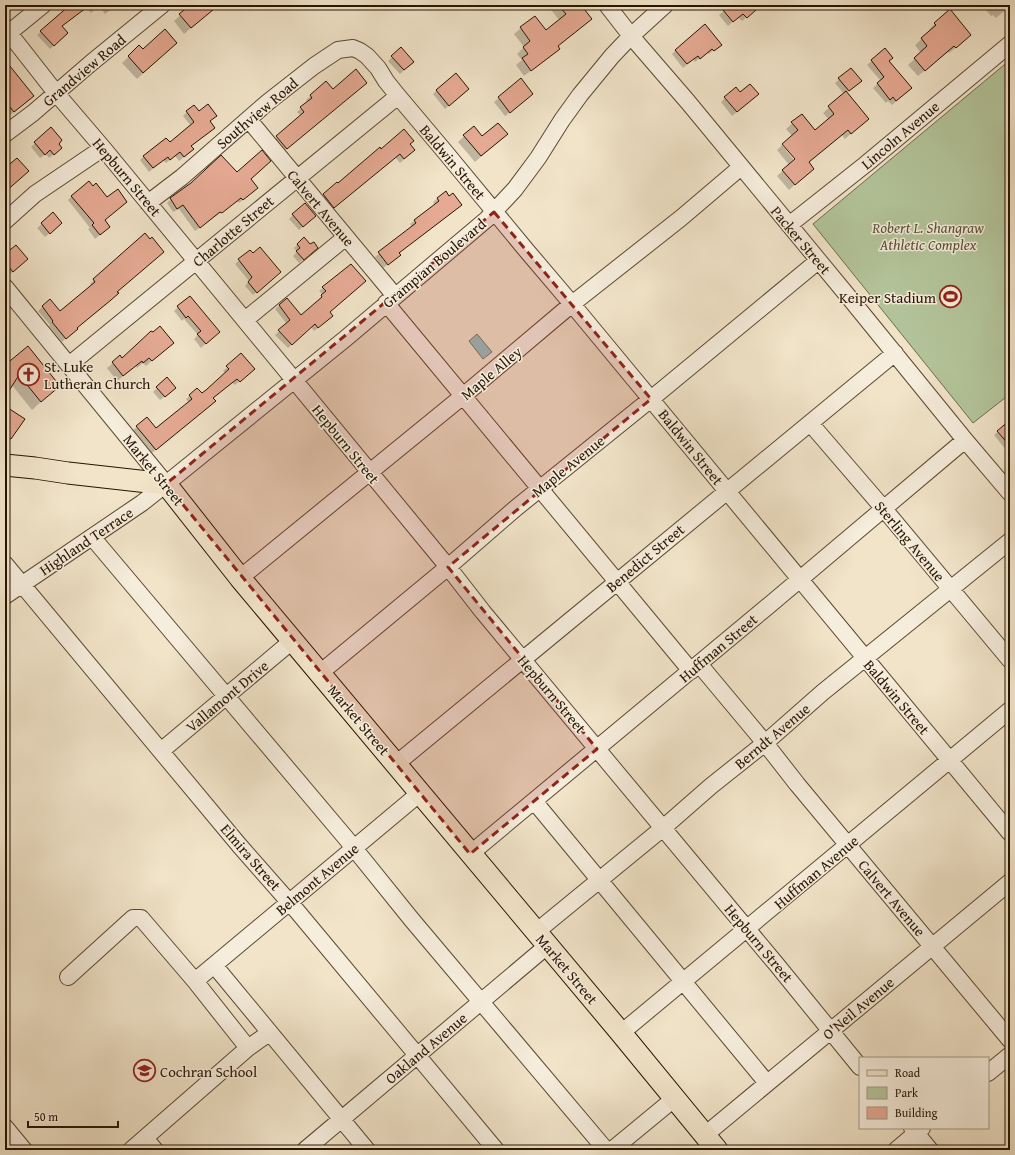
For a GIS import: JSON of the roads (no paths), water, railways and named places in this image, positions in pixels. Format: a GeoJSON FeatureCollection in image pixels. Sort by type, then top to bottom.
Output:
{"type":"FeatureCollection","features":[{"type":"Feature","properties":{"kind":"main road"},"geometry":{"type":"LineString","coordinates":[[5,465],[166,484]]}},
{"type":"Feature","properties":{"kind":"main road","name":"Market Street"},"geometry":{"type":"LineString","coordinates":[[166,484],[292,641],[541,939],[622,1033],[711,1142]]}},
{"type":"Feature","properties":{"kind":"street"},"geometry":{"type":"LineString","coordinates":[[7,35],[43,5]]}},
{"type":"Feature","properties":{"kind":"street","name":"Grandview Road"},"geometry":{"type":"LineString","coordinates":[[5,134],[33,113],[162,5]]}},
{"type":"Feature","properties":{"kind":"street","name":"Packer Street"},"geometry":{"type":"LineString","coordinates":[[608,5],[631,36],[1010,493]]}},
{"type":"Feature","properties":{"kind":"street","name":"Grampian Boulevard"},"geometry":{"type":"LineString","coordinates":[[166,484],[345,339],[390,299],[461,242],[494,212],[538,158],[580,95],[612,56],[631,36],[665,5]]}},
{"type":"Feature","properties":{"kind":"street","name":"Hepburn Street"},"geometry":{"type":"LineString","coordinates":[[7,35],[103,148],[294,379],[483,612],[859,1066]]}},
{"type":"Feature","properties":{"kind":"street","name":"Lincoln Avenue"},"geometry":{"type":"LineString","coordinates":[[789,226],[1010,44]]}},
{"type":"Feature","properties":{"kind":"street","name":"Southview Road"},"geometry":{"type":"LineString","coordinates":[[148,203],[182,178],[268,102],[314,66],[338,50],[353,48],[360,51],[372,61]]}},
{"type":"Feature","properties":{"kind":"street","name":"Baldwin Street"},"geometry":{"type":"LineString","coordinates":[[372,61],[398,96],[651,399],[948,761],[1010,833]]}},
{"type":"Feature","properties":{"kind":"street","name":"Charlotte Street"},"geometry":{"type":"LineString","coordinates":[[69,365],[398,96]]}},
{"type":"Feature","properties":{"kind":"street","name":"Calvert Avenue"},"geometry":{"type":"LineString","coordinates":[[248,120],[346,237],[390,299],[463,396],[616,582],[765,743],[797,784],[1010,1040]]}},
{"type":"Feature","properties":{"kind":"street"},"geometry":{"type":"LineString","coordinates":[[5,221],[35,194],[103,148]]}},
{"type":"Feature","properties":{"kind":"street","name":"Maple Alley"},"geometry":{"type":"LineString","coordinates":[[240,578],[463,396],[572,304],[681,218],[741,167]]}},
{"type":"Feature","properties":{"kind":"street"},"geometry":{"type":"LineString","coordinates":[[245,320],[346,237]]}},
{"type":"Feature","properties":{"kind":"street","name":"Maple Avenue"},"geometry":{"type":"LineString","coordinates":[[320,673],[539,489],[651,399],[818,260]]}},
{"type":"Feature","properties":{"kind":"street","name":"Market Street"},"geometry":{"type":"LineString","coordinates":[[5,287],[166,484]]}},
{"type":"Feature","properties":{"kind":"street","name":"Benedict Street"},"geometry":{"type":"LineString","coordinates":[[396,764],[895,353]]}},
{"type":"Feature","properties":{"kind":"street","name":"Sterling Avenue"},"geometry":{"type":"LineString","coordinates":[[810,423],[1010,660]]}},
{"type":"Feature","properties":{"kind":"street","name":"Huffman Street"},"geometry":{"type":"LineString","coordinates":[[470,854],[965,440]]}},
{"type":"Feature","properties":{"kind":"street","name":"Highland Terrace"},"geometry":{"type":"LineString","coordinates":[[5,596],[142,503],[166,484]]}},
{"type":"Feature","properties":{"kind":"street"},"geometry":{"type":"LineString","coordinates":[[92,537],[606,1150]]}},
{"type":"Feature","properties":{"kind":"street","name":"Berndt Avenue"},"geometry":{"type":"LineString","coordinates":[[541,939],[599,880],[663,828],[711,786],[765,743],[823,692],[1010,541]]}},
{"type":"Feature","properties":{"kind":"street","name":"Elmira Street"},"geometry":{"type":"LineString","coordinates":[[5,564],[21,585],[496,1150]]}},
{"type":"Feature","properties":{"kind":"street","name":"Vallamont Drive"},"geometry":{"type":"LineString","coordinates":[[161,751],[292,641]]}},
{"type":"Feature","properties":{"kind":"street","name":"Huffman Avenue"},"geometry":{"type":"LineString","coordinates":[[622,1033],[684,983],[1010,710]]}},
{"type":"Feature","properties":{"kind":"street","name":"Belmont Avenue"},"geometry":{"type":"LineString","coordinates":[[195,981],[420,793]]}},
{"type":"Feature","properties":{"kind":"street"},"geometry":{"type":"LineString","coordinates":[[534,800],[767,1083]]}},
{"type":"Feature","properties":{"kind":"street","name":"O'Neil Avenue"},"geometry":{"type":"LineString","coordinates":[[711,1142],[767,1083],[1010,882]]}},
{"type":"Feature","properties":{"kind":"street"},"geometry":{"type":"LineString","coordinates":[[68,977],[133,918],[141,918],[195,981],[248,1048]]}},
{"type":"Feature","properties":{"kind":"street","name":"Oakland Avenue"},"geometry":{"type":"LineString","coordinates":[[305,1150],[481,1001],[541,939]]}},
{"type":"Feature","properties":{"kind":"street"},"geometry":{"type":"LineString","coordinates":[[214,965],[367,1150]]}},
{"type":"Feature","properties":{"kind":"street"},"geometry":{"type":"LineString","coordinates":[[131,1150],[150,1144],[248,1048],[269,1033]]}},
{"type":"Feature","properties":{"kind":"street"},"geometry":{"type":"LineString","coordinates":[[989,1072],[1010,1055]]}},
{"type":"Feature","properties":{"kind":"street"},"geometry":{"type":"LineString","coordinates":[[612,1150],[675,1098]]}},
{"type":"Feature","properties":{"kind":"street"},"geometry":{"type":"LineString","coordinates":[[896,1150],[916,1130],[930,1150]]}},
{"type":"Feature","properties":{"kind":"street"},"geometry":{"type":"LineString","coordinates":[[7,1133],[24,1150]]}},
{"type":"Feature","properties":{"kind":"water"},"geometry":{"type":"Polygon","coordinates":[[[477,334],[492,352],[483,359],[469,341],[477,334]]]}},
{"type":"Feature","properties":{"kind":"place","name":"Keiper Stadium"},"geometry":{"type":"Point","coordinates":[951,297]}},
{"type":"Feature","properties":{"kind":"place","name":"St. Luke Lutheran Church"},"geometry":{"type":"Point","coordinates":[28,375]}},
{"type":"Feature","properties":{"kind":"place","name":"Cochran School"},"geometry":{"type":"Point","coordinates":[145,1071]}},
{"type":"Feature","properties":{"kind":"park label","name":"Robert L. Shangraw Athletic Complex"},"geometry":{"type":"Point","coordinates":[928,236]}}]}
